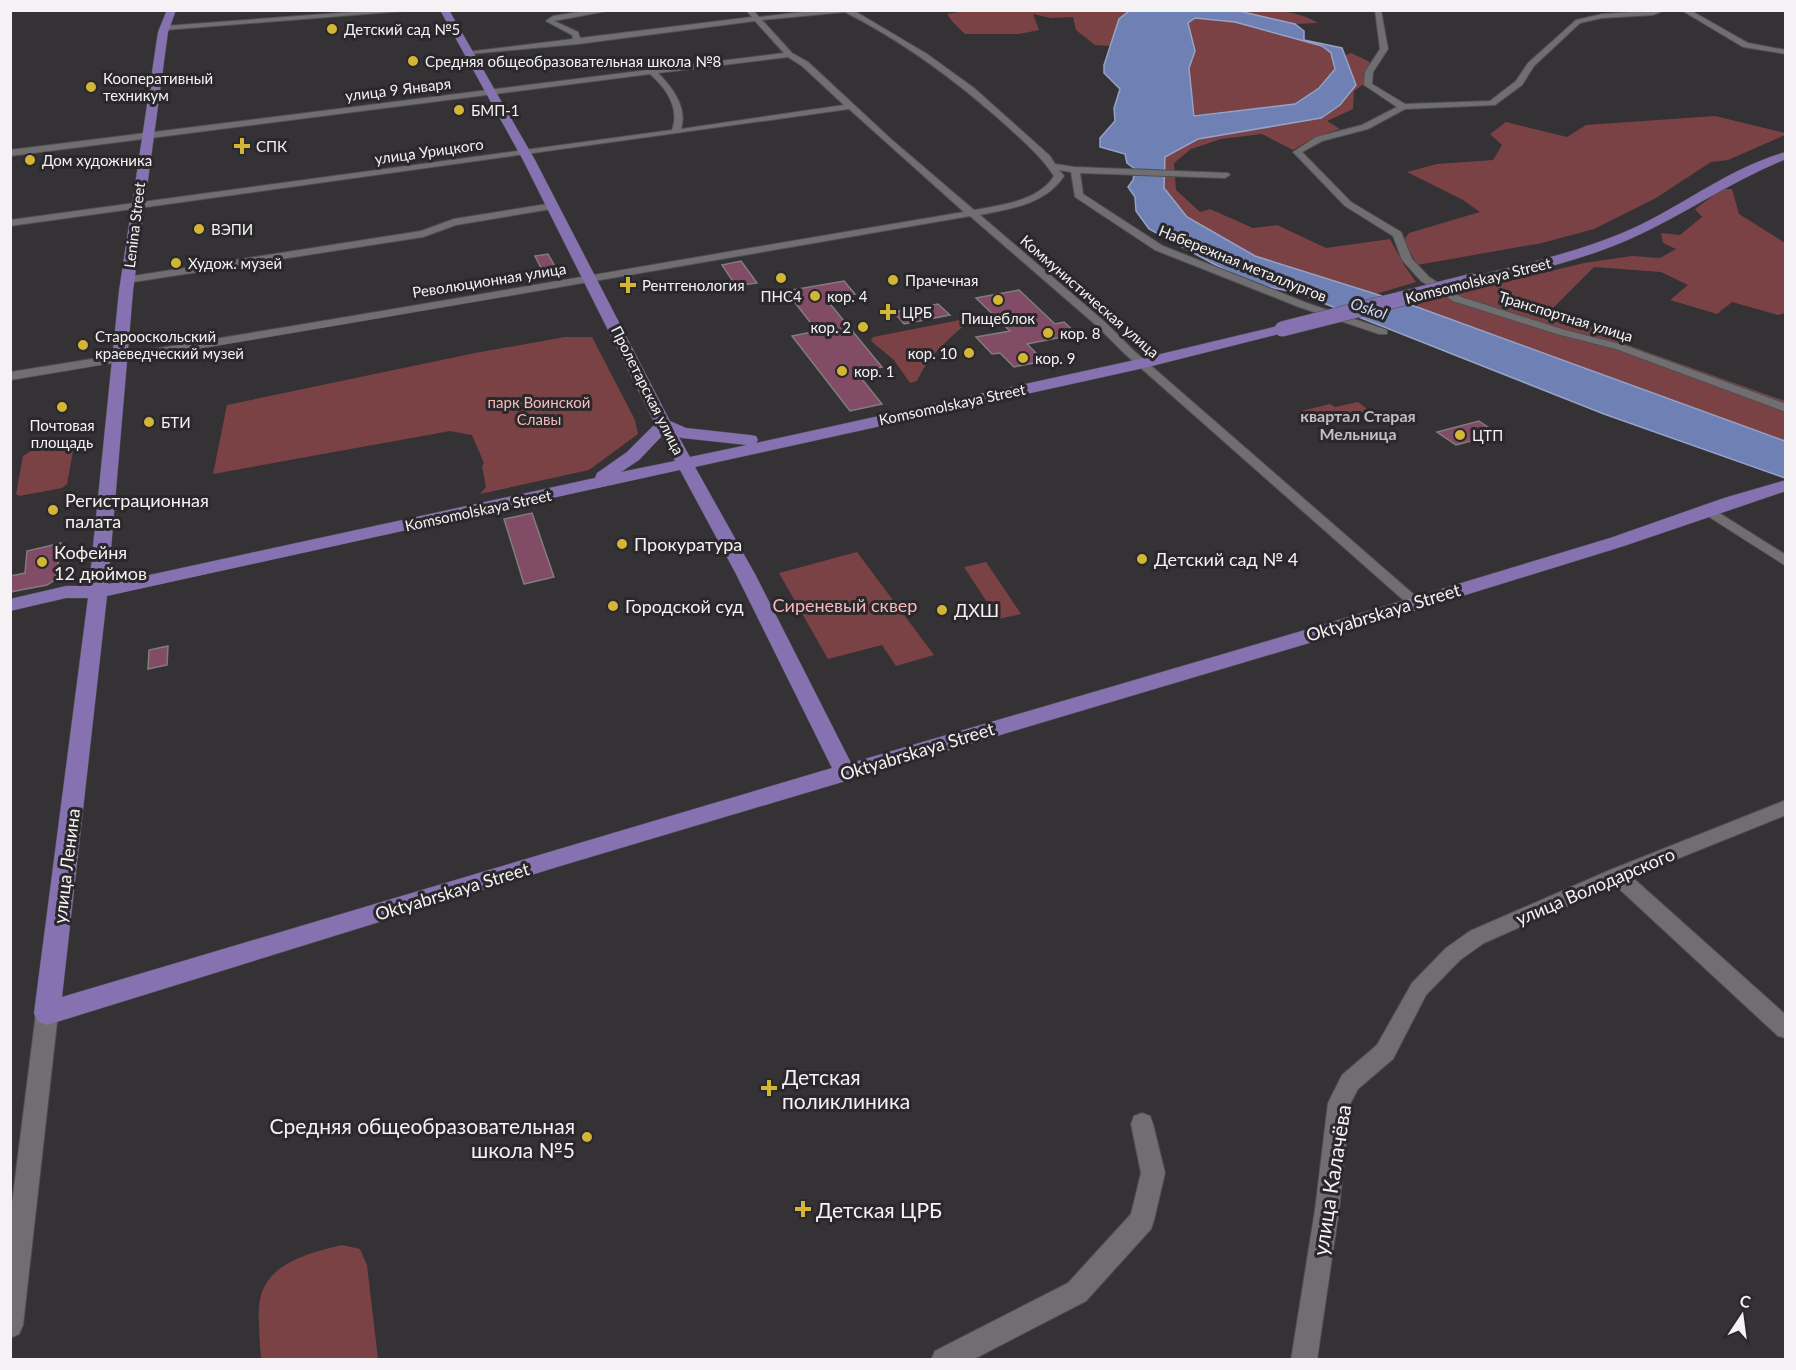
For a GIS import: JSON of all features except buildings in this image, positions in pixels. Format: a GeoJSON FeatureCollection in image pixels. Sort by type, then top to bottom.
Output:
{"type":"FeatureCollection","features":[{"type":"Feature","properties":{"kind":"main road","name":"Lenina Street"},"geometry":{"type":"LineString","coordinates":[[119,359],[127,280],[147,135],[165,28],[172,10]]}},
{"type":"Feature","properties":{"kind":"main road","name":"Пролетарская улица"},"geometry":{"type":"LineString","coordinates":[[444,10],[470,52],[489,91],[554,206],[664,424],[741,567],[845,772]]}},
{"type":"Feature","properties":{"kind":"main road","name":"Komsomolskaya Street"},"geometry":{"type":"LineString","coordinates":[[98,592],[1144,363],[1538,266],[1623,238],[1655,223],[1729,179],[1785,155]]}},
{"type":"Feature","properties":{"kind":"main road","name":"улица Ленина"},"geometry":{"type":"LineString","coordinates":[[47,1013],[98,592],[119,359]]}},
{"type":"Feature","properties":{"kind":"main road"},"geometry":{"type":"LineString","coordinates":[[590,486],[633,456],[664,424],[682,434],[730,440],[781,441]]}},
{"type":"Feature","properties":{"kind":"main road","name":"Oktyabrskaya Street"},"geometry":{"type":"LineString","coordinates":[[47,1013],[845,772],[1329,630],[1414,602],[1617,542],[1785,485]]}},
{"type":"Feature","properties":{"kind":"main road"},"geometry":{"type":"LineString","coordinates":[[10,605],[66,592],[98,592]]}},
{"type":"Feature","properties":{"kind":"main road"},"geometry":{"type":"LineString","coordinates":[[10,618],[62,608],[98,592]]}},
{"type":"Feature","properties":{"kind":"street"},"geometry":{"type":"LineString","coordinates":[[165,28],[333,13],[414,10]]}},
{"type":"Feature","properties":{"kind":"street"},"geometry":{"type":"LineString","coordinates":[[578,42],[575,34],[549,21],[553,18],[609,10]]}},
{"type":"Feature","properties":{"kind":"street"},"geometry":{"type":"LineString","coordinates":[[470,52],[578,42],[752,14],[846,10],[924,56],[971,90],[1054,166],[1075,170],[1225,175]]}},
{"type":"Feature","properties":{"kind":"street"},"geometry":{"type":"LineString","coordinates":[[1378,10],[1384,49],[1369,72],[1368,85],[1402,107]]}},
{"type":"Feature","properties":{"kind":"street","name":"Транспортная улица"},"geometry":{"type":"LineString","coordinates":[[1662,10],[1653,14],[1598,13],[1578,21],[1531,65],[1519,83],[1492,103],[1402,107],[1365,127],[1318,139],[1297,152],[1348,204],[1397,234],[1407,260],[1425,279],[1457,299],[1561,332],[1620,347],[1785,408]]}},
{"type":"Feature","properties":{"kind":"street"},"geometry":{"type":"LineString","coordinates":[[1684,10],[1746,45],[1785,52]]}},
{"type":"Feature","properties":{"kind":"street","name":"Коммунистическая улица"},"geometry":{"type":"LineString","coordinates":[[752,14],[789,55],[805,64],[1414,602]]}},
{"type":"Feature","properties":{"kind":"street","name":"улица 9 Января"},"geometry":{"type":"LineString","coordinates":[[10,153],[789,55]]}},
{"type":"Feature","properties":{"kind":"street"},"geometry":{"type":"LineString","coordinates":[[651,71],[659,78],[676,102],[680,123],[675,132]]}},
{"type":"Feature","properties":{"kind":"street","name":"улица Урицкого"},"geometry":{"type":"LineString","coordinates":[[10,223],[851,106]]}},
{"type":"Feature","properties":{"kind":"street","name":"Революционная улица"},"geometry":{"type":"LineString","coordinates":[[10,376],[997,209],[1043,194],[1056,185],[1059,176],[1054,166]]}},
{"type":"Feature","properties":{"kind":"street","name":"Набережная металлургов"},"geometry":{"type":"LineString","coordinates":[[1075,170],[1078,195],[1159,248],[1303,306],[1383,332]]}},
{"type":"Feature","properties":{"kind":"street"},"geometry":{"type":"LineString","coordinates":[[127,280],[423,234],[454,222],[554,206]]}},
{"type":"Feature","properties":{"kind":"street"},"geometry":{"type":"LineString","coordinates":[[1708,510],[1785,562]]}},
{"type":"Feature","properties":{"kind":"street","name":"улица Володарского"},"geometry":{"type":"LineString","coordinates":[[1419,989],[1453,954],[1477,937],[1617,875],[1785,807]]}},
{"type":"Feature","properties":{"kind":"street"},"geometry":{"type":"LineString","coordinates":[[1617,875],[1785,1029]]}},
{"type":"Feature","properties":{"kind":"street","name":"улица Калачёва"},"geometry":{"type":"LineString","coordinates":[[1304,1359],[1327,1210],[1339,1103],[1350,1082],[1385,1052],[1419,989]]}},
{"type":"Feature","properties":{"kind":"street","name":"улица Ленина"},"geometry":{"type":"LineString","coordinates":[[10,1325],[47,1013]]}},
{"type":"Feature","properties":{"kind":"street"},"geometry":{"type":"LineString","coordinates":[[944,1359],[1077,1292],[1142,1220],[1153,1173],[1142,1124]]}},
{"type":"Feature","properties":{"kind":"green space"},"geometry":{"type":"Polygon","coordinates":[[[972,10],[1129,11],[1119,19],[1111,46],[1095,45],[1076,30],[1073,17],[1051,18],[1033,14],[1039,30],[1019,34],[965,34],[947,14],[972,10]]]}},
{"type":"Feature","properties":{"kind":"green space"},"geometry":{"type":"Polygon","coordinates":[[[1239,11],[1290,13],[1318,23],[1295,24],[1239,11]]]}},
{"type":"Feature","properties":{"kind":"green space"},"geometry":{"type":"Polygon","coordinates":[[[1195,18],[1235,22],[1322,46],[1331,53],[1334,69],[1318,88],[1294,104],[1195,115],[1189,68],[1195,51],[1188,23],[1195,18]]]}},
{"type":"Feature","properties":{"kind":"green space"},"geometry":{"type":"Polygon","coordinates":[[[1351,53],[1370,62],[1364,84],[1354,91],[1353,109],[1327,121],[1340,129],[1315,137],[1293,150],[1262,134],[1221,139],[1191,149],[1174,163],[1176,190],[1200,212],[1210,209],[1253,228],[1277,225],[1326,248],[1390,239],[1416,282],[1376,294],[1255,256],[1187,217],[1164,188],[1165,157],[1198,139],[1321,118],[1356,85],[1344,56],[1351,53]]]}},
{"type":"Feature","properties":{"kind":"green space"},"geometry":{"type":"Polygon","coordinates":[[[1715,116],[1785,133],[1785,135],[1728,160],[1711,162],[1656,198],[1594,229],[1542,243],[1417,265],[1404,240],[1409,233],[1480,212],[1463,200],[1407,172],[1437,164],[1493,160],[1502,145],[1490,134],[1506,122],[1567,137],[1586,125],[1715,116]]]}},
{"type":"Feature","properties":{"kind":"green space"},"geometry":{"type":"Polygon","coordinates":[[[1722,189],[1732,189],[1739,214],[1785,243],[1785,313],[1778,315],[1732,302],[1717,314],[1670,300],[1688,285],[1661,272],[1594,267],[1553,308],[1625,344],[1785,401],[1785,441],[1417,307],[1418,303],[1584,263],[1632,256],[1660,258],[1676,249],[1663,243],[1661,233],[1680,235],[1702,217],[1695,209],[1722,189]]]}},
{"type":"Feature","properties":{"kind":"green space"},"geometry":{"type":"Polygon","coordinates":[[[973,318],[934,354],[917,381],[910,383],[894,360],[871,341],[873,337],[973,318]]]}},
{"type":"Feature","properties":{"kind":"green space","name":"парк Воинской Славы"},"geometry":{"type":"Polygon","coordinates":[[[565,337],[592,337],[635,420],[638,434],[589,470],[480,494],[486,487],[482,466],[484,463],[472,435],[450,431],[213,474],[227,405],[475,353],[565,337]]]}},
{"type":"Feature","properties":{"kind":"green space"},"geometry":{"type":"Polygon","coordinates":[[[1358,402],[1370,411],[1314,425],[1297,412],[1330,404],[1335,407],[1358,402]]]}},
{"type":"Feature","properties":{"kind":"green space"},"geometry":{"type":"Polygon","coordinates":[[[66,444],[74,445],[67,484],[62,488],[19,496],[16,494],[23,456],[31,451],[66,444]]]}},
{"type":"Feature","properties":{"kind":"green space","name":"Сиреневый сквер"},"geometry":{"type":"Polygon","coordinates":[[[857,552],[934,655],[896,666],[882,645],[828,659],[779,573],[857,552]]]}},
{"type":"Feature","properties":{"kind":"green space"},"geometry":{"type":"Polygon","coordinates":[[[986,562],[1021,614],[998,619],[964,567],[986,562]]]}},
{"type":"Feature","properties":{"kind":"green space"},"geometry":{"type":"Polygon","coordinates":[[[342,1245],[360,1249],[367,1265],[378,1359],[261,1359],[259,1307],[262,1292],[268,1280],[288,1263],[314,1252],[342,1245]]]}},
{"type":"Feature","properties":{"kind":"water","name":"Oskol"},"geometry":{"type":"Polygon","coordinates":[[[1129,11],[1239,11],[1295,24],[1304,31],[1304,40],[1342,48],[1356,85],[1340,105],[1321,118],[1198,139],[1165,157],[1164,188],[1187,217],[1255,256],[1417,307],[1785,441],[1785,478],[1604,414],[1298,293],[1259,285],[1238,277],[1149,229],[1136,211],[1135,197],[1128,187],[1133,180],[1135,169],[1127,163],[1125,154],[1100,147],[1100,138],[1115,121],[1114,108],[1120,89],[1104,73],[1104,65],[1119,19],[1129,11]],[[1195,18],[1188,23],[1195,51],[1189,68],[1194,116],[1295,104],[1319,88],[1335,69],[1331,53],[1322,46],[1235,22],[1195,18]]]}},
{"type":"Feature","properties":{"kind":"place","name":"Детский сад №5"},"geometry":{"type":"Point","coordinates":[332,29]}},
{"type":"Feature","properties":{"kind":"place","name":"Средняя общеобразовательная школа №8"},"geometry":{"type":"Point","coordinates":[413,61]}},
{"type":"Feature","properties":{"kind":"place","name":"Кооперативный техникум"},"geometry":{"type":"Point","coordinates":[91,87]}},
{"type":"Feature","properties":{"kind":"place","name":"БМП-1"},"geometry":{"type":"Point","coordinates":[459,110]}},
{"type":"Feature","properties":{"kind":"place","name":"СПК"},"geometry":{"type":"Point","coordinates":[242,146]}},
{"type":"Feature","properties":{"kind":"place","name":"Дом художника"},"geometry":{"type":"Point","coordinates":[30,160]}},
{"type":"Feature","properties":{"kind":"place","name":"ВЭПИ"},"geometry":{"type":"Point","coordinates":[199,229]}},
{"type":"Feature","properties":{"kind":"place","name":"Худож. музей"},"geometry":{"type":"Point","coordinates":[176,263]}},
{"type":"Feature","properties":{"kind":"place","name":"ПНС4"},"geometry":{"type":"Point","coordinates":[781,278]}},
{"type":"Feature","properties":{"kind":"place","name":"Прачечная"},"geometry":{"type":"Point","coordinates":[893,280]}},
{"type":"Feature","properties":{"kind":"place","name":"Рентгенология"},"geometry":{"type":"Point","coordinates":[628,285]}},
{"type":"Feature","properties":{"kind":"place","name":"кор. 4"},"geometry":{"type":"Point","coordinates":[815,296]}},
{"type":"Feature","properties":{"kind":"place","name":"Пищеблок"},"geometry":{"type":"Point","coordinates":[998,300]}},
{"type":"Feature","properties":{"kind":"place","name":"ЦРБ"},"geometry":{"type":"Point","coordinates":[888,312]}},
{"type":"Feature","properties":{"kind":"place","name":"кор. 2"},"geometry":{"type":"Point","coordinates":[863,327]}},
{"type":"Feature","properties":{"kind":"place","name":"кор. 8"},"geometry":{"type":"Point","coordinates":[1048,333]}},
{"type":"Feature","properties":{"kind":"place","name":"Старооскольский краеведческий музей"},"geometry":{"type":"Point","coordinates":[83,345]}},
{"type":"Feature","properties":{"kind":"place","name":"кор. 10"},"geometry":{"type":"Point","coordinates":[969,353]}},
{"type":"Feature","properties":{"kind":"place","name":"кор. 9"},"geometry":{"type":"Point","coordinates":[1023,358]}},
{"type":"Feature","properties":{"kind":"place","name":"кор. 1"},"geometry":{"type":"Point","coordinates":[842,371]}},
{"type":"Feature","properties":{"kind":"place","name":"Почтовая площадь"},"geometry":{"type":"Point","coordinates":[62,407]}},
{"type":"Feature","properties":{"kind":"place","name":"БТИ"},"geometry":{"type":"Point","coordinates":[149,422]}},
{"type":"Feature","properties":{"kind":"place","name":"ЦТП"},"geometry":{"type":"Point","coordinates":[1460,435]}},
{"type":"Feature","properties":{"kind":"place","name":"Регистрационная палата"},"geometry":{"type":"Point","coordinates":[53,510]}},
{"type":"Feature","properties":{"kind":"place","name":"Прокуратура"},"geometry":{"type":"Point","coordinates":[622,544]}},
{"type":"Feature","properties":{"kind":"place","name":"Детский сад № 4"},"geometry":{"type":"Point","coordinates":[1142,559]}},
{"type":"Feature","properties":{"kind":"place","name":"Кофейня 12 дюймов"},"geometry":{"type":"Point","coordinates":[42,562]}},
{"type":"Feature","properties":{"kind":"place","name":"Городской суд"},"geometry":{"type":"Point","coordinates":[613,606]}},
{"type":"Feature","properties":{"kind":"place","name":"ДХШ"},"geometry":{"type":"Point","coordinates":[942,610]}},
{"type":"Feature","properties":{"kind":"place","name":"Детская поликлиника"},"geometry":{"type":"Point","coordinates":[769,1088]}},
{"type":"Feature","properties":{"kind":"place","name":"Средняя общеобразовательная школа №5"},"geometry":{"type":"Point","coordinates":[587,1137]}},
{"type":"Feature","properties":{"kind":"place","name":"Детская ЦРБ"},"geometry":{"type":"Point","coordinates":[803,1209]}},
{"type":"Feature","properties":{"kind":"district","name":"квартал Старая Мельница"},"geometry":{"type":"Point","coordinates":[1358,424]}}]}
